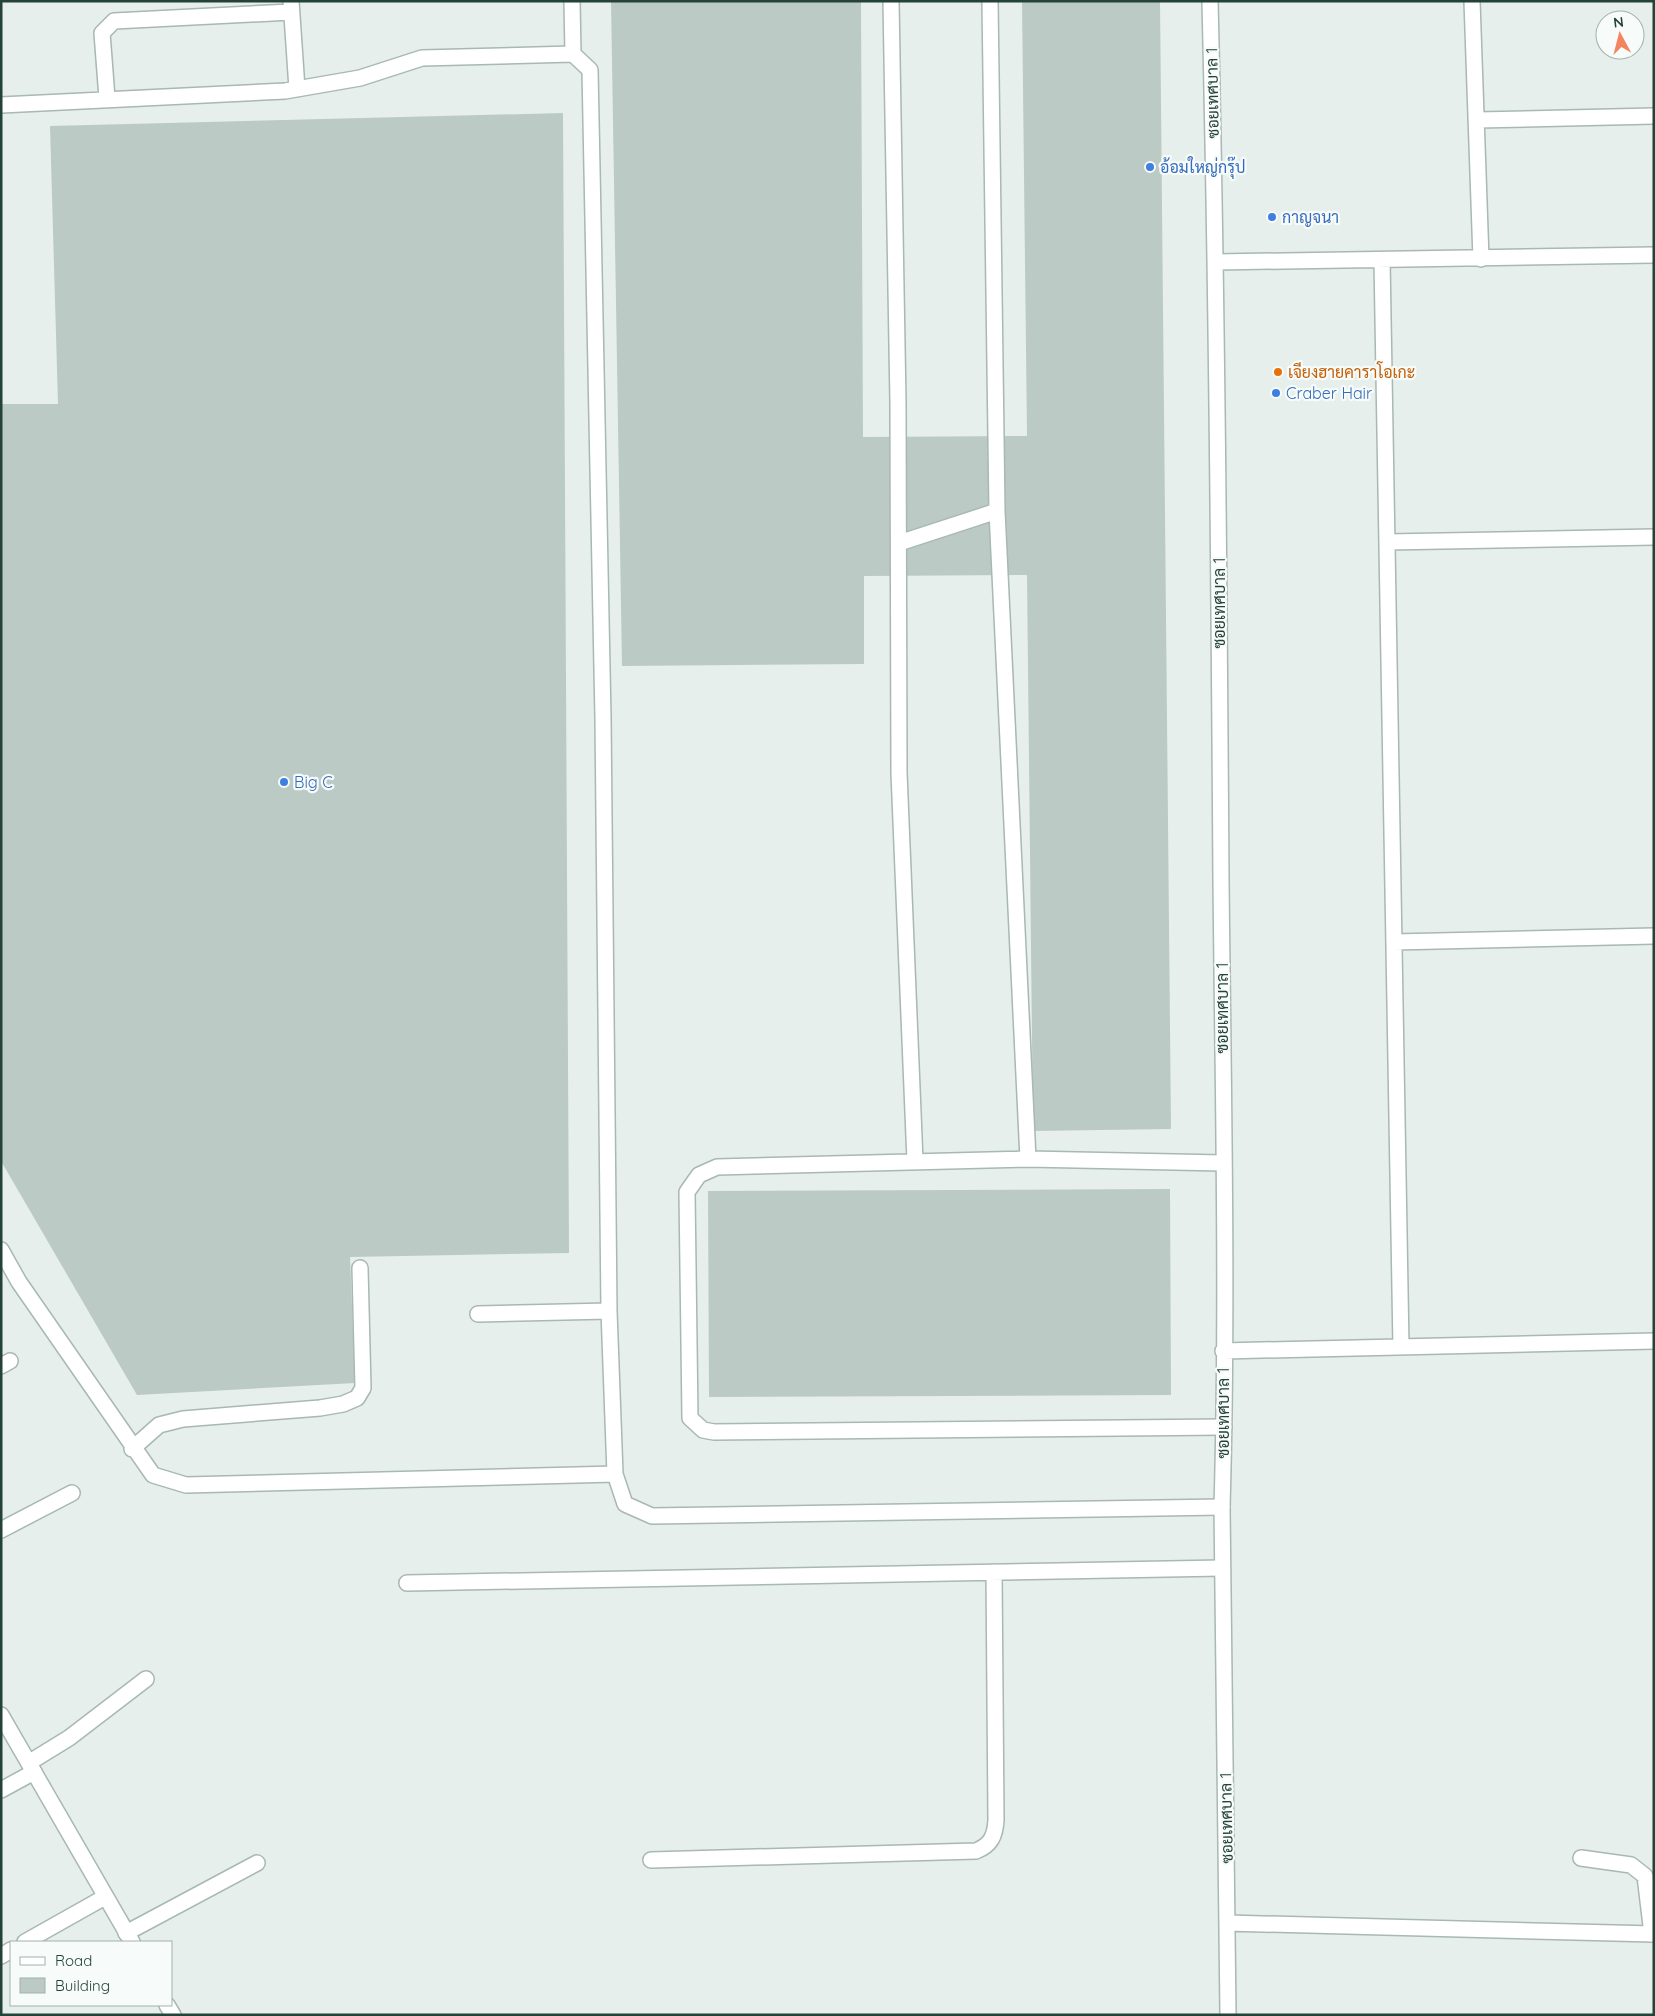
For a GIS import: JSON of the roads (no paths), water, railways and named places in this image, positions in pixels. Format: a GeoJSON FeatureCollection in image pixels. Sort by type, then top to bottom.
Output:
{"type":"FeatureCollection","features":[{"type":"Feature","properties":{"kind":"street"},"geometry":{"type":"LineString","coordinates":[[572,1],[573,54]]}},
{"type":"Feature","properties":{"kind":"street"},"geometry":{"type":"LineString","coordinates":[[891,1],[899,543],[899,773],[915,1162]]}},
{"type":"Feature","properties":{"kind":"street"},"geometry":{"type":"LineString","coordinates":[[990,1],[997,511],[1028,1160]]}},
{"type":"Feature","properties":{"kind":"street","name":"ซอยเทศบาล 1"},"geometry":{"type":"LineString","coordinates":[[1210,1],[1216,262],[1224,1163],[1222,1568],[1228,2015]]}},
{"type":"Feature","properties":{"kind":"street"},"geometry":{"type":"LineString","coordinates":[[1472,1],[1482,260]]}},
{"type":"Feature","properties":{"kind":"street"},"geometry":{"type":"LineString","coordinates":[[107,98],[102,33],[114,21],[291,7],[297,89]]}},
{"type":"Feature","properties":{"kind":"street"},"geometry":{"type":"LineString","coordinates":[[1,105],[297,89],[360,78],[422,58],[573,54],[590,70],[603,718],[609,1311],[615,1474],[625,1504],[652,1516],[1222,1507]]}},
{"type":"Feature","properties":{"kind":"street"},"geometry":{"type":"LineString","coordinates":[[1478,120],[1654,116]]}},
{"type":"Feature","properties":{"kind":"street"},"geometry":{"type":"LineString","coordinates":[[1216,262],[1482,260],[1654,256]]}},
{"type":"Feature","properties":{"kind":"street"},"geometry":{"type":"LineString","coordinates":[[1382,260],[1401,1347]]}},
{"type":"Feature","properties":{"kind":"street"},"geometry":{"type":"LineString","coordinates":[[899,543],[997,511]]}},
{"type":"Feature","properties":{"kind":"street"},"geometry":{"type":"LineString","coordinates":[[1387,542],[1654,537]]}},
{"type":"Feature","properties":{"kind":"street"},"geometry":{"type":"LineString","coordinates":[[1394,942],[1654,936]]}},
{"type":"Feature","properties":{"kind":"street"},"geometry":{"type":"LineString","coordinates":[[1224,1163],[1028,1160],[717,1167],[699,1176],[688,1192],[690,1418],[703,1430],[714,1432],[1224,1427]]}},
{"type":"Feature","properties":{"kind":"street"},"geometry":{"type":"LineString","coordinates":[[1,1250],[19,1282],[132,1449],[152,1475],[186,1485],[615,1474]]}},
{"type":"Feature","properties":{"kind":"street"},"geometry":{"type":"LineString","coordinates":[[132,1449],[159,1425],[183,1419],[320,1408],[343,1404],[357,1398],[363,1388],[360,1268]]}},
{"type":"Feature","properties":{"kind":"street"},"geometry":{"type":"LineString","coordinates":[[478,1314],[609,1311]]}},
{"type":"Feature","properties":{"kind":"street"},"geometry":{"type":"LineString","coordinates":[[1223,1352],[1654,1341]]}},
{"type":"Feature","properties":{"kind":"street"},"geometry":{"type":"LineString","coordinates":[[1,1530],[72,1493]]}},
{"type":"Feature","properties":{"kind":"street"},"geometry":{"type":"LineString","coordinates":[[407,1583],[1222,1568]]}},
{"type":"Feature","properties":{"kind":"street"},"geometry":{"type":"LineString","coordinates":[[651,1860],[976,1851],[987,1847],[995,1833],[996,1820],[994,1572]]}},
{"type":"Feature","properties":{"kind":"street"},"geometry":{"type":"LineString","coordinates":[[1,1790],[146,1679]]}},
{"type":"Feature","properties":{"kind":"street"},"geometry":{"type":"LineString","coordinates":[[1,1715],[129,1938],[257,1863]]}},
{"type":"Feature","properties":{"kind":"street"},"geometry":{"type":"LineString","coordinates":[[1227,1923],[1653,1934],[1645,1876],[1631,1865],[1582,1858]]}},
{"type":"Feature","properties":{"kind":"street"},"geometry":{"type":"LineString","coordinates":[[27,1941],[105,1897]]}},
{"type":"Feature","properties":{"kind":"place","name":"อ้อมใหญ่กรุ๊ป"},"geometry":{"type":"Point","coordinates":[1150,167]}},
{"type":"Feature","properties":{"kind":"place","name":"กาญจนา"},"geometry":{"type":"Point","coordinates":[1272,217]}},
{"type":"Feature","properties":{"kind":"place","name":"เจียงฮายคาราโอเกะ"},"geometry":{"type":"Point","coordinates":[1278,372]}},
{"type":"Feature","properties":{"kind":"place","name":"Craber Hair"},"geometry":{"type":"Point","coordinates":[1276,393]}},
{"type":"Feature","properties":{"kind":"place","name":"Big C"},"geometry":{"type":"Point","coordinates":[284,782]}}]}
